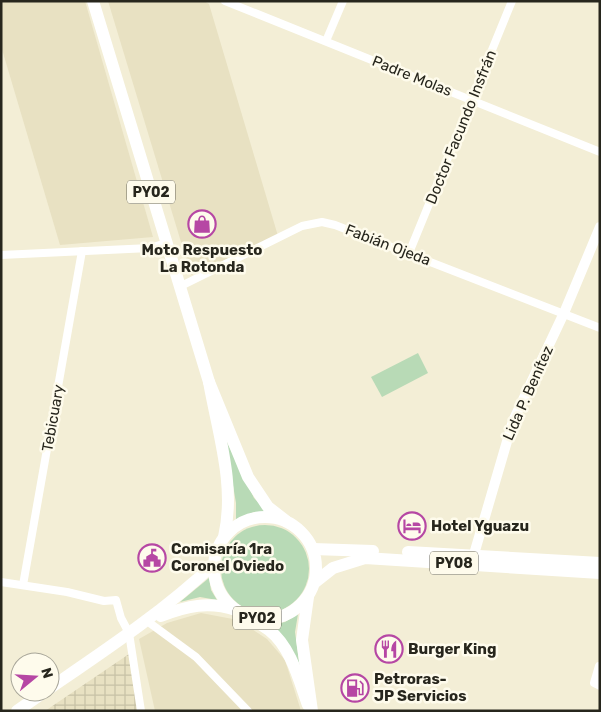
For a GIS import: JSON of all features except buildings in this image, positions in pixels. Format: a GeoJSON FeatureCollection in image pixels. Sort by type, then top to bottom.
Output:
{"type":"FeatureCollection","features":[{"type":"Feature","properties":{"kind":"main road","name":"PY02"},"geometry":{"type":"LineString","coordinates":[[93,1],[209,382],[248,477],[268,507],[306,538],[313,549],[316,571],[304,614],[302,640],[311,711]]}},
{"type":"Feature","properties":{"kind":"main road","name":"PY02"},"geometry":{"type":"LineString","coordinates":[[209,382],[230,494],[229,516],[224,538]]}},
{"type":"Feature","properties":{"kind":"main road","name":"PY02"},"geometry":{"type":"LineString","coordinates":[[286,521],[273,517],[252,518],[233,527],[217,550],[214,564],[215,579],[221,593],[239,612],[270,631],[285,650],[311,711]]}},
{"type":"Feature","properties":{"kind":"main road","name":"PY08"},"geometry":{"type":"LineString","coordinates":[[313,549],[472,559],[600,573]]}},
{"type":"Feature","properties":{"kind":"main road","name":"PY08"},"geometry":{"type":"LineString","coordinates":[[312,588],[332,568],[365,558],[600,563]]}},
{"type":"Feature","properties":{"kind":"main road"},"geometry":{"type":"LineString","coordinates":[[60,681],[178,598],[214,564]]}},
{"type":"Feature","properties":{"kind":"main road","name":"PY02"},"geometry":{"type":"LineString","coordinates":[[239,612],[257,618],[272,619],[287,614],[300,606],[312,588]]}},
{"type":"Feature","properties":{"kind":"main road"},"geometry":{"type":"LineString","coordinates":[[147,621],[190,605],[203,604],[239,612]]}},
{"type":"Feature","properties":{"kind":"main road"},"geometry":{"type":"LineString","coordinates":[[17,711],[30,702]]}},
{"type":"Feature","properties":{"kind":"street","name":"Padre Molas"},"geometry":{"type":"LineString","coordinates":[[225,1],[600,152]]}},
{"type":"Feature","properties":{"kind":"street"},"geometry":{"type":"LineString","coordinates":[[326,41],[343,1]]}},
{"type":"Feature","properties":{"kind":"street","name":"Doctor Facundo Insfrán"},"geometry":{"type":"LineString","coordinates":[[409,253],[512,1]]}},
{"type":"Feature","properties":{"kind":"street","name":"Fabián Ojeda"},"geometry":{"type":"LineString","coordinates":[[179,287],[302,226],[322,222],[335,225],[409,253],[600,328]]}},
{"type":"Feature","properties":{"kind":"street","name":"Lida P. Benítez"},"geometry":{"type":"LineString","coordinates":[[472,559],[513,421],[564,313],[600,227]]}},
{"type":"Feature","properties":{"kind":"street"},"geometry":{"type":"LineString","coordinates":[[1,255],[150,248],[166,243]]}},
{"type":"Feature","properties":{"kind":"street","name":"Tebicuary"},"geometry":{"type":"LineString","coordinates":[[23,585],[82,251]]}},
{"type":"Feature","properties":{"kind":"street"},"geometry":{"type":"LineString","coordinates":[[1,582],[67,592],[104,601],[116,600],[121,618],[129,633],[141,711]]}},
{"type":"Feature","properties":{"kind":"street"},"geometry":{"type":"LineString","coordinates":[[147,621],[196,657],[248,711]]}},
{"type":"Feature","properties":{"kind":"street"},"geometry":{"type":"LineString","coordinates":[[599,666],[594,683],[600,686]]}},
{"type":"Feature","properties":{"kind":"shaded area"},"geometry":{"type":"Polygon","coordinates":[[[1,1],[85,1],[153,237],[60,245],[1,46],[1,1]]]}},
{"type":"Feature","properties":{"kind":"shaded area"},"geometry":{"type":"Polygon","coordinates":[[[108,1],[204,1],[209,4],[278,236],[191,275],[108,1]]]}},
{"type":"Feature","properties":{"kind":"shaded area"},"geometry":{"type":"Polygon","coordinates":[[[201,613],[238,620],[267,639],[285,660],[301,711],[155,711],[139,639],[167,623],[201,613]]]}},
{"type":"Feature","properties":{"kind":"shaded area"},"geometry":{"type":"Polygon","coordinates":[[[129,654],[142,711],[45,711],[129,654]]]}},
{"type":"Feature","properties":{"kind":"green space"},"geometry":{"type":"Polygon","coordinates":[[[418,353],[428,373],[382,397],[371,377],[418,353]]]}},
{"type":"Feature","properties":{"kind":"green space"},"geometry":{"type":"Polygon","coordinates":[[[225,438],[254,498],[268,512],[254,512],[236,520],[236,503],[225,438]]]}},
{"type":"Feature","properties":{"kind":"green space"},"geometry":{"type":"Polygon","coordinates":[[[256,525],[274,525],[290,532],[302,544],[309,560],[309,578],[302,594],[290,606],[274,613],[256,613],[240,606],[228,594],[221,578],[221,560],[228,544],[240,532],[256,525]]]}},
{"type":"Feature","properties":{"kind":"green space"},"geometry":{"type":"Polygon","coordinates":[[[209,578],[211,590],[217,600],[200,597],[180,602],[209,578]]]}},
{"type":"Feature","properties":{"kind":"green space"},"geometry":{"type":"Polygon","coordinates":[[[298,614],[295,632],[300,668],[270,625],[285,622],[298,614]]]}},
{"type":"Feature","properties":{"kind":"place","name":"Moto Respuesto La Rotonda"},"geometry":{"type":"Point","coordinates":[202,224]}},
{"type":"Feature","properties":{"kind":"place","name":"Hotel Yguazu"},"geometry":{"type":"Point","coordinates":[412,526]}},
{"type":"Feature","properties":{"kind":"place","name":"Comisaría 1ra Coronel Oviedo"},"geometry":{"type":"Point","coordinates":[152,558]}},
{"type":"Feature","properties":{"kind":"place","name":"Burger King"},"geometry":{"type":"Point","coordinates":[389,649]}},
{"type":"Feature","properties":{"kind":"place","name":"Petroras- JP Servicios"},"geometry":{"type":"Point","coordinates":[355,688]}}]}
